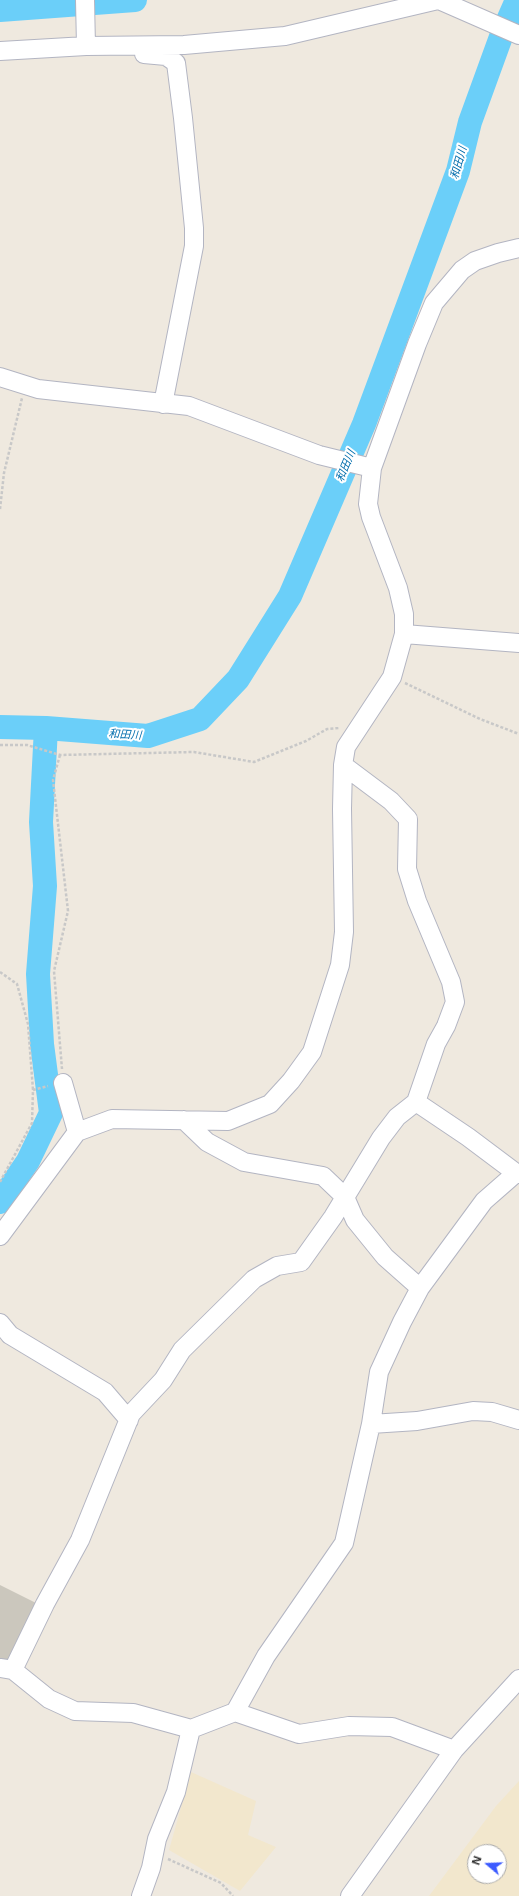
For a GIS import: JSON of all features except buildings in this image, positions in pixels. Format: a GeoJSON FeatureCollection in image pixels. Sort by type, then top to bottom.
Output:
{"type":"FeatureCollection","features":[{"type":"Feature","properties":{"kind":"street"},"geometry":{"type":"LineString","coordinates":[[85,0],[86,40]]}},
{"type":"Feature","properties":{"kind":"street"},"geometry":{"type":"LineString","coordinates":[[0,51],[86,40],[184,45],[284,36],[438,0],[483,18],[518,35]]}},
{"type":"Feature","properties":{"kind":"street"},"geometry":{"type":"LineString","coordinates":[[86,40],[104,51],[166,56],[176,63],[184,126],[194,246],[162,404]]}},
{"type":"Feature","properties":{"kind":"street"},"geometry":{"type":"LineString","coordinates":[[0,1236],[77,1132],[112,1118],[228,1121],[270,1104],[291,1081],[312,1052],[340,965],[344,932],[343,765],[346,747],[392,677],[404,634],[404,614],[398,588],[371,517],[368,504],[367,467],[434,303],[462,270],[475,261],[519,248]]}},
{"type":"Feature","properties":{"kind":"street"},"geometry":{"type":"LineString","coordinates":[[0,377],[38,389],[189,406],[319,455],[367,467]]}},
{"type":"Feature","properties":{"kind":"street"},"geometry":{"type":"LineString","coordinates":[[404,634],[519,643]]}},
{"type":"Feature","properties":{"kind":"street"},"geometry":{"type":"LineString","coordinates":[[343,765],[391,801],[408,819],[407,869],[417,901],[451,982],[455,1002],[446,1026],[436,1044],[416,1102],[398,1117],[381,1138],[345,1197],[300,1262],[277,1266],[254,1279],[182,1350],[162,1380],[131,1414],[80,1540],[7,1669],[49,1699],[75,1711],[133,1714],[191,1729],[234,1712],[266,1656],[344,1542],[371,1424],[379,1372],[402,1322],[420,1288],[484,1201],[517,1173],[468,1137],[416,1102]]}},
{"type":"Feature","properties":{"kind":"street"},"geometry":{"type":"LineString","coordinates":[[63,1083],[77,1132]]}},
{"type":"Feature","properties":{"kind":"street"},"geometry":{"type":"LineString","coordinates":[[184,1120],[207,1142],[244,1162],[323,1176],[345,1197],[355,1220],[384,1257],[420,1288]]}},
{"type":"Feature","properties":{"kind":"street"},"geometry":{"type":"LineString","coordinates":[[0,1323],[10,1334],[105,1392],[129,1420]]}},
{"type":"Feature","properties":{"kind":"street"},"geometry":{"type":"LineString","coordinates":[[371,1424],[417,1421],[472,1411],[492,1412],[519,1420]]}},
{"type":"Feature","properties":{"kind":"street"},"geometry":{"type":"LineString","coordinates":[[350,1896],[454,1750],[519,1679]]}},
{"type":"Feature","properties":{"kind":"street"},"geometry":{"type":"LineString","coordinates":[[234,1712],[299,1734],[349,1726],[392,1727],[454,1750]]}},
{"type":"Feature","properties":{"kind":"street"},"geometry":{"type":"LineString","coordinates":[[141,1896],[157,1840],[176,1792],[191,1729]]}},
{"type":"Feature","properties":{"kind":"path"},"geometry":{"type":"LineString","coordinates":[[0,509],[4,473],[26,385]]}},
{"type":"Feature","properties":{"kind":"path"},"geometry":{"type":"LineString","coordinates":[[392,677],[480,719],[519,734]]}},
{"type":"Feature","properties":{"kind":"path"},"geometry":{"type":"LineString","coordinates":[[0,745],[27,745],[60,755],[194,752],[254,762],[306,741],[327,729],[359,726]]}},
{"type":"Feature","properties":{"kind":"path"},"geometry":{"type":"LineString","coordinates":[[33,1090],[63,1083],[54,971],[68,912],[53,780],[60,755]]}},
{"type":"Feature","properties":{"kind":"path"},"geometry":{"type":"LineString","coordinates":[[0,972],[7,975],[17,984],[26,1017],[33,1090],[32,1123],[25,1139],[0,1182]]}},
{"type":"Feature","properties":{"kind":"path"},"geometry":{"type":"LineString","coordinates":[[154,1853],[221,1884],[233,1896]]}},
{"type":"Feature","properties":{"kind":"shaded area"},"geometry":{"type":"Polygon","coordinates":[[[191,1772],[256,1801],[248,1835],[276,1847],[240,1891],[169,1850],[191,1772]]]}},
{"type":"Feature","properties":{"kind":"shaded area"},"geometry":{"type":"Polygon","coordinates":[[[519,1781],[519,1896],[429,1896],[467,1845],[467,1884],[507,1884],[507,1844],[468,1844],[496,1806],[519,1781]]]}},
{"type":"Feature","properties":{"kind":"waterway"},"geometry":{"type":"LineString","coordinates":[[0,10],[135,0]]}},
{"type":"Feature","properties":{"kind":"waterway","name":"和田川"},"geometry":{"type":"LineString","coordinates":[[0,727],[46,728],[148,736],[200,719],[238,679],[290,596],[364,424],[458,171],[470,122],[502,34],[517,0]]}},
{"type":"Feature","properties":{"kind":"waterway"},"geometry":{"type":"LineString","coordinates":[[0,1202],[28,1161],[51,1113],[42,1044],[38,974],[45,886],[41,822],[46,728]]}}]}
